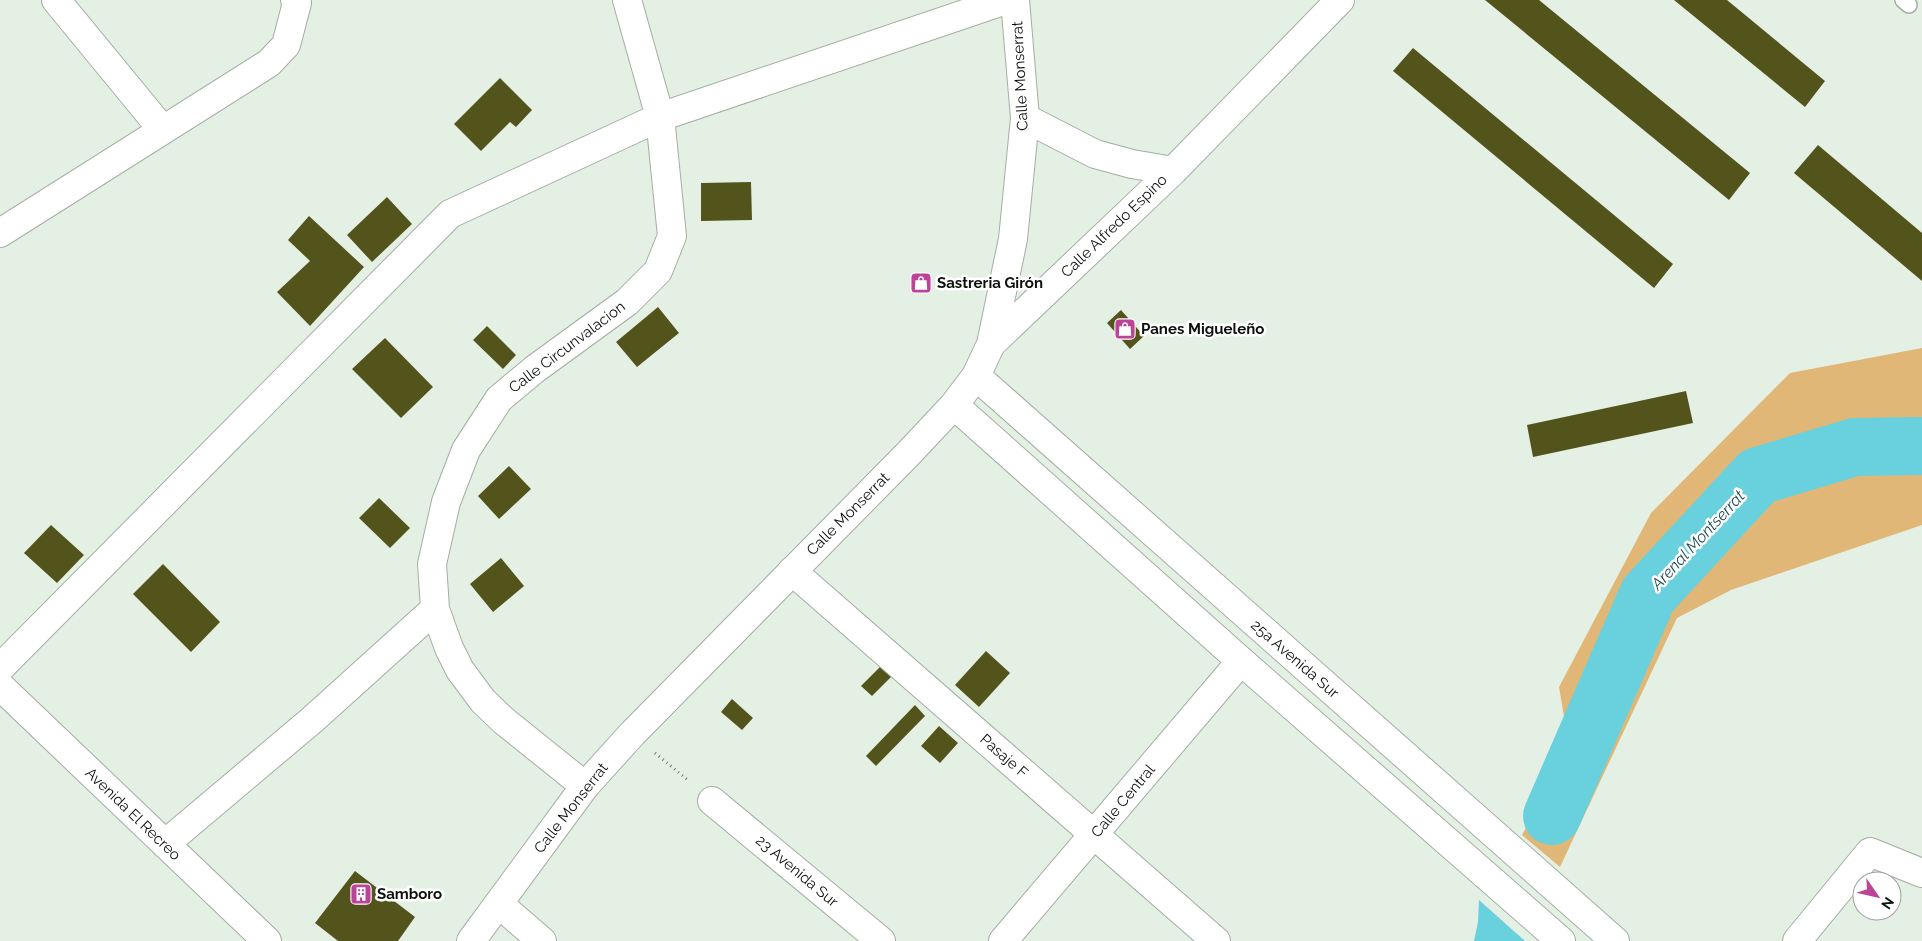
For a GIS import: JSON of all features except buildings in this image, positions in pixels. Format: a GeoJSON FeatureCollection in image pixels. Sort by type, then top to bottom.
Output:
{"type":"FeatureCollection","features":[{"type":"Feature","properties":{"kind":"street"},"geometry":{"type":"LineString","coordinates":[[56,0],[162,129]]}},
{"type":"Feature","properties":{"kind":"street"},"geometry":{"type":"LineString","coordinates":[[0,233],[269,63],[286,45],[297,3],[295,0]]}},
{"type":"Feature","properties":{"kind":"street","name":"Calle Circunvalacion"},"geometry":{"type":"LineString","coordinates":[[585,786],[504,721],[483,701],[460,670],[449,648],[435,608],[432,564],[446,502],[466,450],[499,399],[535,369],[627,302],[658,271],[672,236],[660,117],[627,0]]}},
{"type":"Feature","properties":{"kind":"street"},"geometry":{"type":"LineString","coordinates":[[0,668],[450,214],[660,117],[1006,0]]}},
{"type":"Feature","properties":{"kind":"street","name":"Calle Monserrat"},"geometry":{"type":"LineString","coordinates":[[471,941],[585,786],[632,734],[954,405],[976,376],[991,344],[1013,239],[1025,118],[1014,0]]}},
{"type":"Feature","properties":{"kind":"street","name":"Calle Alfredo Espino"},"geometry":{"type":"LineString","coordinates":[[991,344],[1173,171],[1340,0]]}},
{"type":"Feature","properties":{"kind":"street","name":"Calle Alfredo Espino"},"geometry":{"type":"LineString","coordinates":[[1025,118],[1096,154],[1132,164],[1173,171]]}},
{"type":"Feature","properties":{"kind":"street","name":"25a Avenida Sur"},"geometry":{"type":"LineString","coordinates":[[976,376],[1615,941]]}},
{"type":"Feature","properties":{"kind":"street"},"geometry":{"type":"LineString","coordinates":[[954,405],[1562,941]]}},
{"type":"Feature","properties":{"kind":"street","name":"Pasaje F"},"geometry":{"type":"LineString","coordinates":[[792,571],[1216,941]]}},
{"type":"Feature","properties":{"kind":"street"},"geometry":{"type":"LineString","coordinates":[[165,844],[312,720],[435,608]]}},
{"type":"Feature","properties":{"kind":"street","name":"Calle Central"},"geometry":{"type":"LineString","coordinates":[[1003,941],[1241,660]]}},
{"type":"Feature","properties":{"kind":"street","name":"Avenida El Recreo"},"geometry":{"type":"LineString","coordinates":[[0,686],[267,941]]}},
{"type":"Feature","properties":{"kind":"street","name":"23 Avenida Sur"},"geometry":{"type":"LineString","coordinates":[[712,801],[881,941]]}},
{"type":"Feature","properties":{"kind":"street"},"geometry":{"type":"LineString","coordinates":[[1797,941],[1870,852],[1922,873]]}},
{"type":"Feature","properties":{"kind":"street"},"geometry":{"type":"LineString","coordinates":[[499,904],[542,941]]}},
{"type":"Feature","properties":{"kind":"path"},"geometry":{"type":"LineString","coordinates":[[632,734],[712,801]]}},
{"type":"Feature","properties":{"kind":"shaded area"},"geometry":{"type":"Polygon","coordinates":[[[1922,348],[1922,525],[1731,590],[1677,618],[1560,867],[1522,835],[1562,761],[1566,728],[1559,687],[1651,513],[1790,373],[1922,348]]]}},
{"type":"Feature","properties":{"kind":"water"},"geometry":{"type":"Polygon","coordinates":[[[1479,900],[1525,941],[1474,941],[1478,922],[1479,900]]]}},
{"type":"Feature","properties":{"kind":"waterway","name":"Arenal Montserrat"},"geometry":{"type":"LineString","coordinates":[[1552,816],[1648,595],[1758,476],[1855,447],[1922,446]]}},
{"type":"Feature","properties":{"kind":"place","name":"Sastreria Girón"},"geometry":{"type":"Point","coordinates":[921,283]}},
{"type":"Feature","properties":{"kind":"place","name":"Panes Migueleño"},"geometry":{"type":"Point","coordinates":[1125,329]}},
{"type":"Feature","properties":{"kind":"place","name":"Samboro"},"geometry":{"type":"Point","coordinates":[361,894]}}]}
